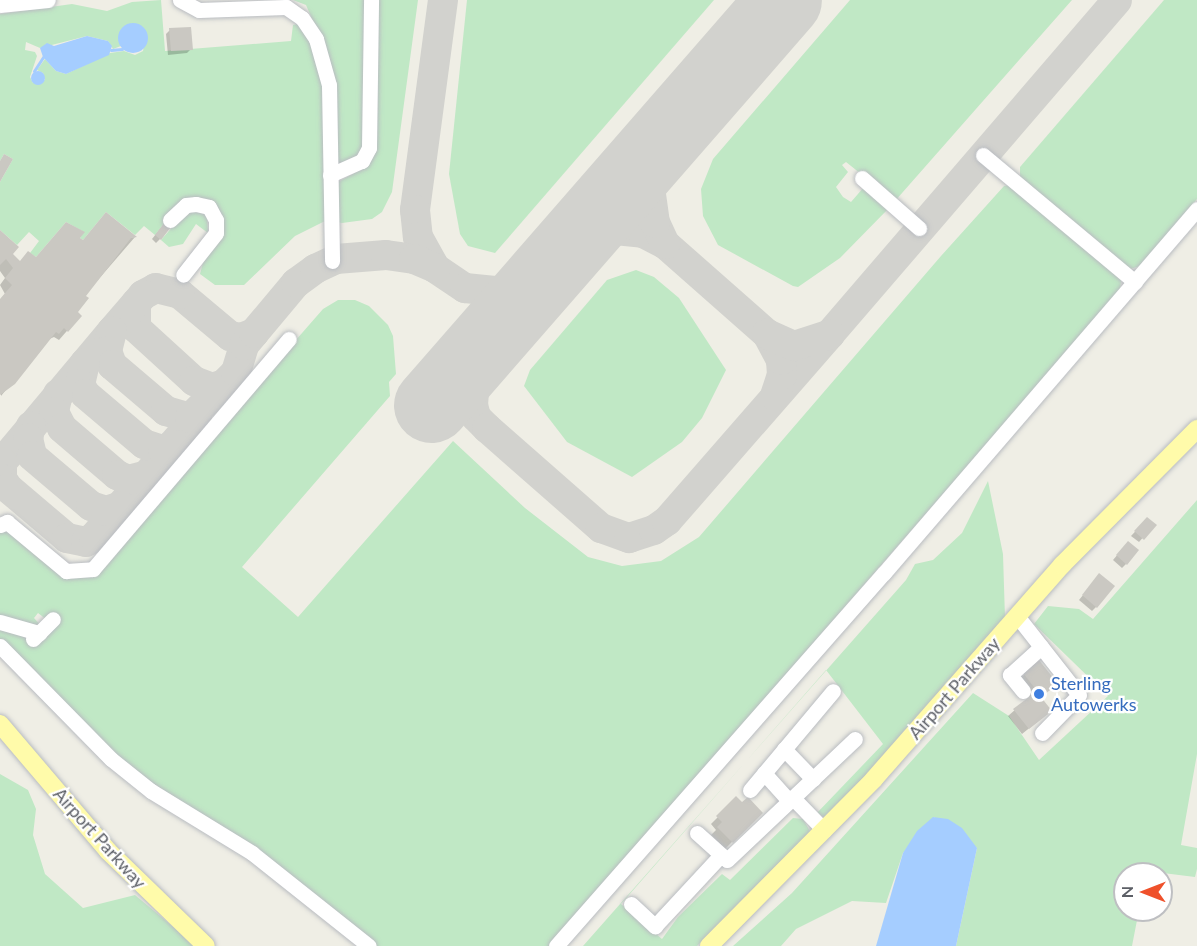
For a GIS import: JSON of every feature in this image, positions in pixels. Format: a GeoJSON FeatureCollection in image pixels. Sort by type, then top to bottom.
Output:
{"type":"FeatureCollection","features":[{"type":"Feature","properties":{"kind":"main road","name":"Airport Parkway"},"geometry":{"type":"LineString","coordinates":[[709,946],[911,738],[1017,616],[1139,484],[1197,429]]}},
{"type":"Feature","properties":{"kind":"main road","name":"Airport Parkway"},"geometry":{"type":"LineString","coordinates":[[0,724],[108,851],[206,946]]}},
{"type":"Feature","properties":{"kind":"street"},"geometry":{"type":"LineString","coordinates":[[0,5],[47,0]]}},
{"type":"Feature","properties":{"kind":"street"},"geometry":{"type":"LineString","coordinates":[[180,0],[199,10],[286,7],[302,18],[316,39],[328,70],[332,261]]}},
{"type":"Feature","properties":{"kind":"street"},"geometry":{"type":"LineString","coordinates":[[330,175],[362,161],[369,148],[371,0]]}},
{"type":"Feature","properties":{"kind":"street"},"geometry":{"type":"LineString","coordinates":[[983,155],[1135,282]]}},
{"type":"Feature","properties":{"kind":"street"},"geometry":{"type":"LineString","coordinates":[[862,178],[919,228]]}},
{"type":"Feature","properties":{"kind":"street"},"geometry":{"type":"LineString","coordinates":[[170,220],[186,206],[196,204],[209,207],[216,220],[216,233],[183,275]]}},
{"type":"Feature","properties":{"kind":"street"},"geometry":{"type":"LineString","coordinates":[[556,946],[1197,209]]}},
{"type":"Feature","properties":{"kind":"street"},"geometry":{"type":"LineString","coordinates":[[0,525],[7,522],[66,571],[93,569],[288,339]]}},
{"type":"Feature","properties":{"kind":"street"},"geometry":{"type":"LineString","coordinates":[[1017,616],[1079,695],[1042,733]]}},
{"type":"Feature","properties":{"kind":"street"},"geometry":{"type":"LineString","coordinates":[[0,622],[35,637],[53,619]]}},
{"type":"Feature","properties":{"kind":"street"},"geometry":{"type":"LineString","coordinates":[[0,646],[111,759],[152,791],[252,853],[369,946]]}},
{"type":"Feature","properties":{"kind":"street"},"geometry":{"type":"LineString","coordinates":[[1023,691],[1010,675],[1041,647]]}},
{"type":"Feature","properties":{"kind":"street"},"geometry":{"type":"LineString","coordinates":[[750,790],[833,691]]}},
{"type":"Feature","properties":{"kind":"street"},"geometry":{"type":"LineString","coordinates":[[697,833],[727,860],[855,739]]}},
{"type":"Feature","properties":{"kind":"street"},"geometry":{"type":"LineString","coordinates":[[784,749],[813,779]]}},
{"type":"Feature","properties":{"kind":"street"},"geometry":{"type":"LineString","coordinates":[[764,773],[824,830]]}},
{"type":"Feature","properties":{"kind":"street"},"geometry":{"type":"LineString","coordinates":[[631,904],[655,926],[721,855]]}},
{"type":"Feature","properties":{"kind":"green space"},"geometry":{"type":"Polygon","coordinates":[[[161,0],[165,51],[291,41],[293,25],[298,24],[312,42],[324,80],[325,221],[295,236],[244,285],[215,285],[200,274],[203,263],[224,230],[213,203],[199,197],[176,208],[155,235],[144,226],[135,235],[106,212],[83,240],[80,238],[84,232],[66,222],[36,257],[30,253],[39,241],[29,232],[17,245],[0,230],[0,182],[13,159],[4,154],[0,161],[0,14],[72,4],[107,11],[132,2],[161,0]],[[87,36],[40,48],[26,42],[25,50],[35,52],[37,56],[30,77],[33,83],[45,80],[43,73],[37,70],[45,59],[56,71],[66,74],[110,53],[124,51],[135,55],[143,51],[145,39],[121,37],[121,46],[113,49],[108,41],[87,36]]]}},
{"type":"Feature","properties":{"kind":"green space"},"geometry":{"type":"Polygon","coordinates":[[[293,0],[368,0],[364,146],[353,163],[335,164],[316,28],[306,5],[293,0]]]}},
{"type":"Feature","properties":{"kind":"green space"},"geometry":{"type":"Polygon","coordinates":[[[377,0],[418,0],[392,192],[382,212],[372,219],[336,222],[338,182],[362,169],[375,147],[377,0]]]}},
{"type":"Feature","properties":{"kind":"green space"},"geometry":{"type":"Polygon","coordinates":[[[467,0],[714,0],[495,253],[468,246],[460,234],[449,174],[467,0]]]}},
{"type":"Feature","properties":{"kind":"green space"},"geometry":{"type":"Polygon","coordinates":[[[850,0],[1072,0],[895,201],[846,162],[842,165],[848,172],[836,187],[843,197],[851,202],[864,187],[889,208],[840,258],[798,287],[718,245],[703,216],[701,189],[713,159],[850,0]]]}},
{"type":"Feature","properties":{"kind":"green space"},"geometry":{"type":"Polygon","coordinates":[[[1164,0],[1197,0],[1197,199],[1140,266],[1130,269],[1020,177],[1020,167],[1164,0]]]}},
{"type":"Feature","properties":{"kind":"green space"},"geometry":{"type":"Polygon","coordinates":[[[1010,185],[1121,279],[1120,291],[549,946],[377,946],[258,852],[133,770],[0,640],[0,626],[9,627],[26,633],[32,646],[57,620],[51,616],[47,620],[38,613],[34,618],[41,626],[35,628],[0,619],[0,532],[10,532],[63,577],[89,577],[323,309],[338,300],[355,300],[369,306],[388,325],[393,336],[396,374],[389,382],[390,396],[242,567],[298,617],[453,441],[525,508],[588,557],[622,566],[661,561],[699,537],[941,256],[1004,186],[1010,185]]]}},
{"type":"Feature","properties":{"kind":"green space"},"geometry":{"type":"Polygon","coordinates":[[[188,209],[207,214],[208,233],[196,224],[183,244],[169,247],[161,240],[188,209]]]}},
{"type":"Feature","properties":{"kind":"green space"},"geometry":{"type":"Polygon","coordinates":[[[636,270],[654,277],[679,298],[726,370],[702,418],[682,442],[632,477],[567,442],[524,386],[530,370],[607,280],[636,270]]]}},
{"type":"Feature","properties":{"kind":"green space"},"geometry":{"type":"Polygon","coordinates":[[[988,481],[1003,554],[1005,618],[890,751],[825,817],[816,814],[883,744],[826,670],[906,580],[915,564],[933,560],[962,533],[988,481]]]}},
{"type":"Feature","properties":{"kind":"green space"},"geometry":{"type":"Polygon","coordinates":[[[1197,500],[1197,754],[1181,845],[1197,848],[1197,869],[1195,877],[1173,874],[1173,862],[1113,862],[1113,922],[1137,922],[1132,946],[956,946],[977,848],[934,817],[903,853],[886,903],[852,901],[796,929],[781,946],[733,946],[792,893],[973,693],[1009,716],[1039,760],[1108,696],[1034,624],[1048,606],[1079,609],[1093,619],[1197,500]]]}},
{"type":"Feature","properties":{"kind":"green space"},"geometry":{"type":"Polygon","coordinates":[[[748,759],[621,904],[662,939],[678,917],[722,874],[730,880],[793,818],[803,819],[811,833],[697,946],[583,946],[748,759]]]}},
{"type":"Feature","properties":{"kind":"green space"},"geometry":{"type":"Polygon","coordinates":[[[0,774],[28,790],[36,809],[33,835],[45,874],[83,908],[135,895],[196,946],[0,946],[0,774]]]}},
{"type":"Feature","properties":{"kind":"water"},"geometry":{"type":"Polygon","coordinates":[[[133,23],[139,24],[147,32],[147,44],[139,52],[133,53],[127,52],[119,44],[118,38],[119,32],[127,24],[133,23]]]}},
{"type":"Feature","properties":{"kind":"water"},"geometry":{"type":"Polygon","coordinates":[[[87,36],[108,41],[112,46],[109,55],[66,74],[56,71],[43,57],[40,48],[47,43],[54,46],[87,36]]]}},
{"type":"Feature","properties":{"kind":"water"},"geometry":{"type":"Polygon","coordinates":[[[35,71],[41,71],[45,78],[41,85],[35,85],[31,81],[31,75],[35,71]]]}},
{"type":"Feature","properties":{"kind":"water"},"geometry":{"type":"Polygon","coordinates":[[[933,817],[948,819],[962,828],[977,848],[956,946],[876,946],[903,853],[917,831],[933,817]]]}},
{"type":"Feature","properties":{"kind":"building"},"geometry":{"type":"Polygon","coordinates":[[[191,27],[193,50],[171,51],[169,28],[191,27]]]}},
{"type":"Feature","properties":{"kind":"building"},"geometry":{"type":"Polygon","coordinates":[[[4,154],[13,159],[0,182],[0,161],[4,154]]]}},
{"type":"Feature","properties":{"kind":"building"},"geometry":{"type":"Polygon","coordinates":[[[106,212],[137,237],[131,238],[86,296],[89,298],[78,312],[82,316],[68,332],[64,328],[59,334],[56,332],[15,384],[0,395],[0,299],[12,285],[5,278],[13,268],[6,259],[0,265],[0,230],[19,247],[13,254],[20,261],[28,251],[36,257],[66,222],[85,232],[80,238],[83,240],[106,212]]]}},
{"type":"Feature","properties":{"kind":"building"},"geometry":{"type":"Polygon","coordinates":[[[168,218],[174,223],[161,240],[155,235],[168,218]]]}},
{"type":"Feature","properties":{"kind":"building"},"geometry":{"type":"Polygon","coordinates":[[[1147,517],[1157,525],[1144,540],[1134,531],[1147,517]]]}},
{"type":"Feature","properties":{"kind":"building"},"geometry":{"type":"Polygon","coordinates":[[[1128,541],[1139,550],[1127,565],[1116,555],[1128,541]]]}},
{"type":"Feature","properties":{"kind":"building"},"geometry":{"type":"Polygon","coordinates":[[[1099,573],[1115,586],[1097,608],[1082,595],[1099,573]]]}},
{"type":"Feature","properties":{"kind":"building","name":"Sterling Autowerks"},"geometry":{"type":"Polygon","coordinates":[[[1039,660],[1058,684],[1041,697],[1052,711],[1029,729],[1013,709],[1037,691],[1023,673],[1039,660]]]}},
{"type":"Feature","properties":{"kind":"building"},"geometry":{"type":"Polygon","coordinates":[[[736,796],[742,802],[748,797],[763,813],[733,843],[717,827],[722,822],[716,816],[736,796]]]}},
{"type":"Feature","properties":{"kind":"waterway"},"geometry":{"type":"LineString","coordinates":[[111,50],[122,49]]}},
{"type":"Feature","properties":{"kind":"waterway"},"geometry":{"type":"LineString","coordinates":[[34,71],[43,57]]}},
{"type":"Feature","properties":{"kind":"taxiway"},"geometry":{"type":"LineString","coordinates":[[443,0],[415,210],[418,237],[435,268],[465,288],[505,292],[539,283]]}},
{"type":"Feature","properties":{"kind":"taxiway"},"geometry":{"type":"LineString","coordinates":[[477,353],[473,405],[476,417],[601,528],[629,538],[654,530],[667,521],[1117,0]]}},
{"type":"Feature","properties":{"kind":"taxiway"},"geometry":{"type":"LineString","coordinates":[[566,252],[592,235],[615,230],[643,233],[665,244],[655,223],[650,189],[657,157],[669,133]]}},
{"type":"Feature","properties":{"kind":"taxiway"},"geometry":{"type":"LineString","coordinates":[[665,244],[767,334]]}},
{"type":"Feature","properties":{"kind":"taxiway"},"geometry":{"type":"LineString","coordinates":[[254,333],[241,338],[230,336],[180,294],[156,288],[143,295],[112,331],[107,351],[112,365],[166,411],[190,418],[236,372],[244,345],[296,283],[315,269],[336,259],[386,255],[414,259],[435,268]]}},
{"type":"Feature","properties":{"kind":"taxiway"},"geometry":{"type":"LineString","coordinates":[[136,303],[136,328],[194,381],[212,388],[227,383]]}},
{"type":"Feature","properties":{"kind":"taxiway"},"geometry":{"type":"LineString","coordinates":[[112,331],[2,462],[2,479],[8,488],[67,538],[86,542],[94,537],[197,416]]}},
{"type":"Feature","properties":{"kind":"taxiway"},"geometry":{"type":"LineString","coordinates":[[775,396],[782,375],[781,360],[767,334],[794,346],[830,334]]}},
{"type":"Feature","properties":{"kind":"taxiway"},"geometry":{"type":"LineString","coordinates":[[85,363],[80,384],[85,394],[144,444],[163,450],[173,445]]}},
{"type":"Feature","properties":{"kind":"taxiway"},"geometry":{"type":"LineString","coordinates":[[58,394],[54,412],[62,428],[117,475],[128,480],[148,475]]}},
{"type":"Feature","properties":{"kind":"taxiway"},"geometry":{"type":"LineString","coordinates":[[31,426],[28,438],[32,456],[91,506],[106,511],[121,506]]}},
{"type":"Feature","properties":{"kind":"runway"},"geometry":{"type":"LineString","coordinates":[[431,405],[784,0]]}},
{"type":"Feature","properties":{"kind":"place","name":"Sterling Autowerks"},"geometry":{"type":"Point","coordinates":[1039,694]}}]}
